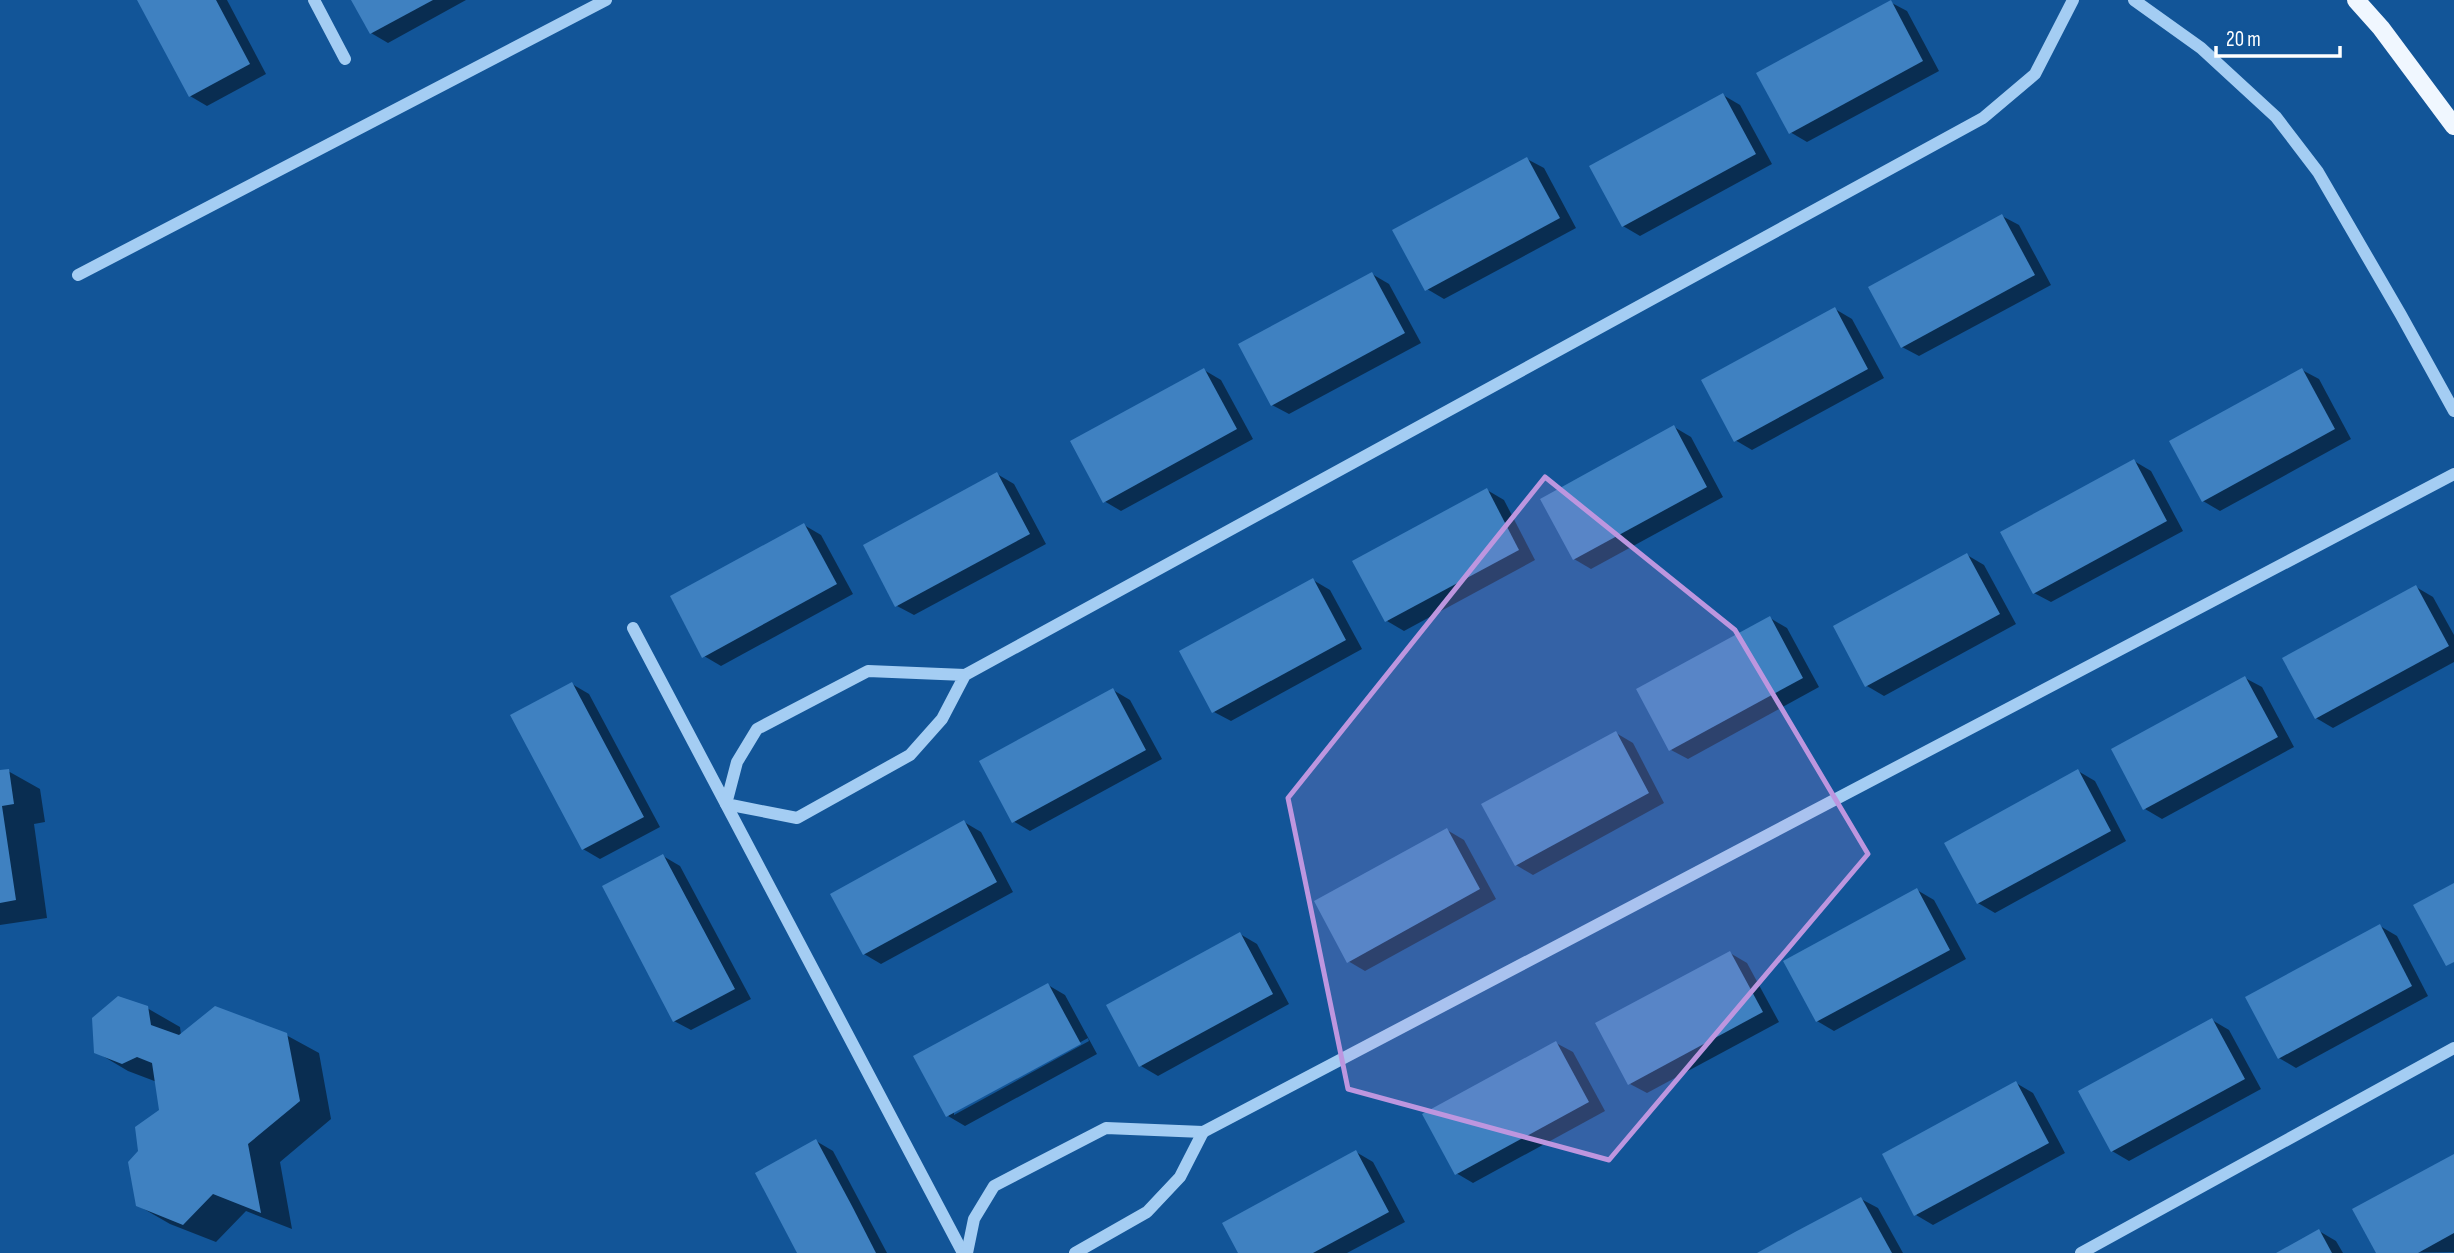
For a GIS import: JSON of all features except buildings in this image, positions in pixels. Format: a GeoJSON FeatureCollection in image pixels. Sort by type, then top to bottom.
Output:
{"type":"FeatureCollection","features":[{"type":"Feature","properties":{"kind":"main road"},"geometry":{"type":"LineString","coordinates":[[2356,0],[2381,28],[2454,126]]}},
{"type":"Feature","properties":{"kind":"street"},"geometry":{"type":"LineString","coordinates":[[314,0],[345,60]]}},
{"type":"Feature","properties":{"kind":"street"},"geometry":{"type":"LineString","coordinates":[[78,275],[606,0]]}},
{"type":"Feature","properties":{"kind":"street"},"geometry":{"type":"LineString","coordinates":[[726,804],[737,762],[757,729],[868,671],[965,675],[1983,118],[2035,74],[2073,0]]}},
{"type":"Feature","properties":{"kind":"street"},"geometry":{"type":"LineString","coordinates":[[2134,0],[2201,48],[2276,117],[2318,172],[2454,411]]}},
{"type":"Feature","properties":{"kind":"street"},"geometry":{"type":"LineString","coordinates":[[965,1253],[974,1219],[994,1186],[1105,1128],[1203,1132],[2454,474]]}},
{"type":"Feature","properties":{"kind":"street"},"geometry":{"type":"LineString","coordinates":[[633,628],[965,1253]]}},
{"type":"Feature","properties":{"kind":"street"},"geometry":{"type":"LineString","coordinates":[[726,804],[797,818],[910,755],[942,719],[965,675]]}},
{"type":"Feature","properties":{"kind":"street"},"geometry":{"type":"LineString","coordinates":[[2081,1253],[2454,1048]]}},
{"type":"Feature","properties":{"kind":"street"},"geometry":{"type":"LineString","coordinates":[[1075,1253],[1147,1212],[1180,1177],[1203,1132]]}},
{"type":"Feature","properties":{"kind":"highlighted area"},"geometry":{"type":"Polygon","coordinates":[[[1545,477],[1735,630],[1868,854],[1609,1160],[1348,1089],[1288,798],[1545,477]]]}}]}
